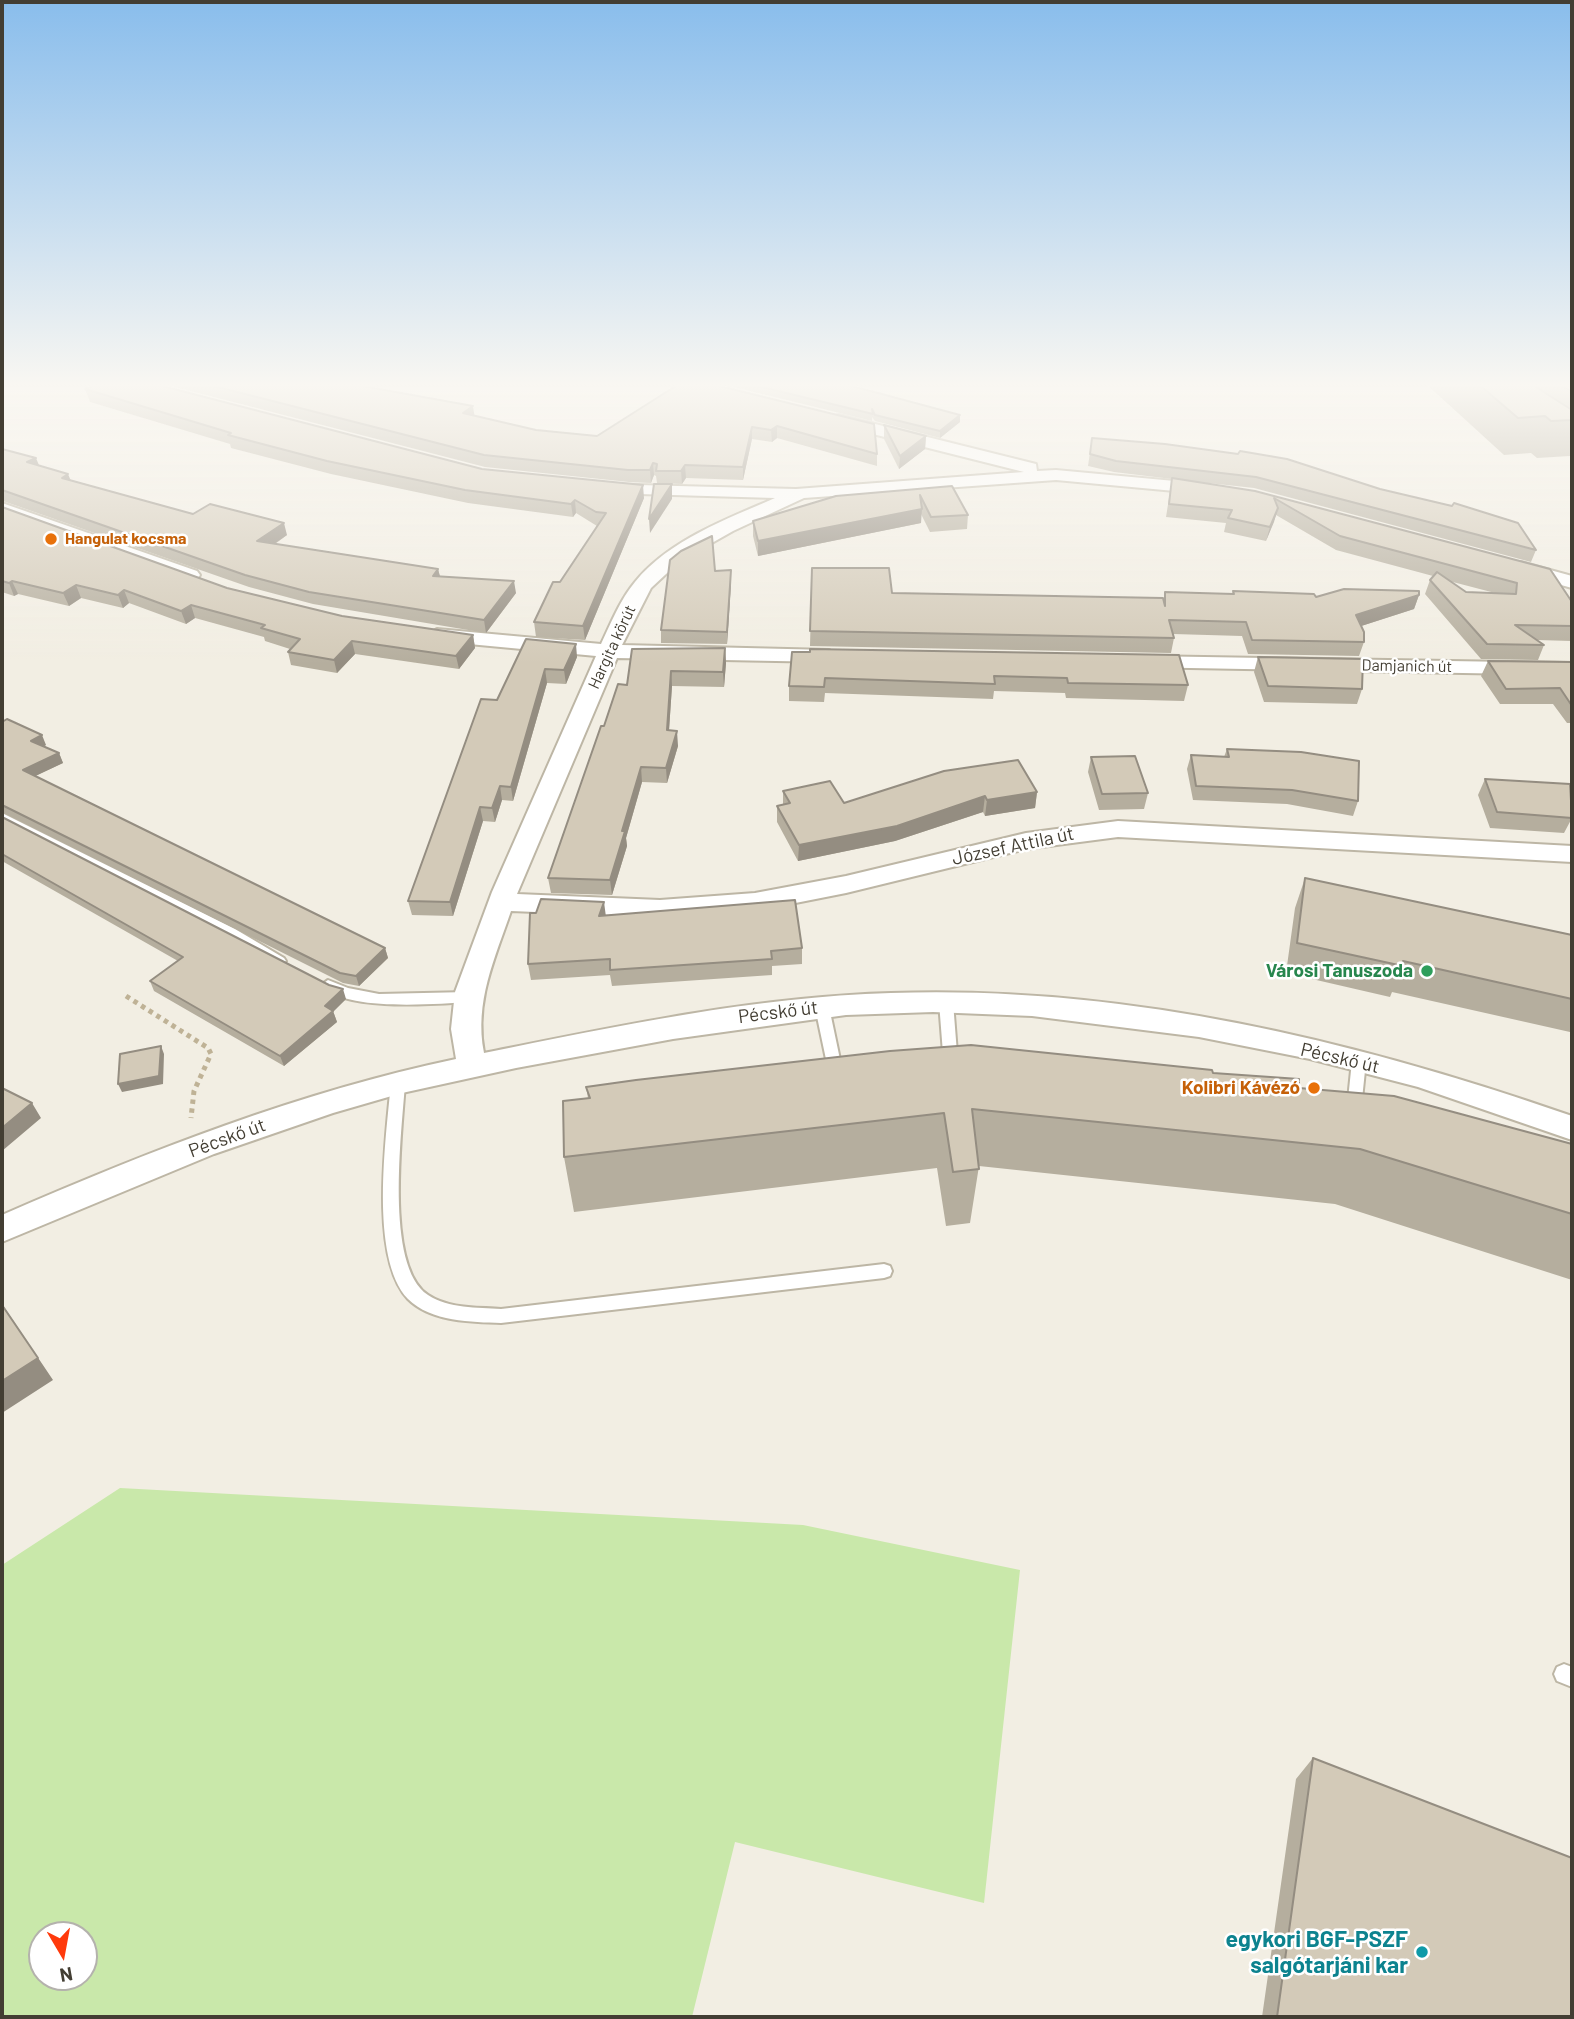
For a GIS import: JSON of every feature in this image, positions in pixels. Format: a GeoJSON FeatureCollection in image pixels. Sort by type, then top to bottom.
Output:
{"type":"FeatureCollection","features":[{"type":"Feature","properties":{"kind":"street","name":"Hargita körút"},"geometry":{"type":"LineString","coordinates":[[472,1066],[465,1029],[468,997],[501,902],[624,616],[643,585],[663,565],[718,531],[802,493],[1039,476]]}},
{"type":"Feature","properties":{"kind":"street","name":"Hargita körút"},"geometry":{"type":"LineString","coordinates":[[1069,476],[1222,491]]}},
{"type":"Feature","properties":{"kind":"street"},"geometry":{"type":"LineString","coordinates":[[587,487],[710,493],[802,493]]}},
{"type":"Feature","properties":{"kind":"street"},"geometry":{"type":"LineString","coordinates":[[2,509],[204,580]]}},
{"type":"Feature","properties":{"kind":"street"},"geometry":{"type":"LineString","coordinates":[[1506,564],[1572,582]]}},
{"type":"Feature","properties":{"kind":"street"},"geometry":{"type":"LineString","coordinates":[[416,632],[480,641],[609,650],[853,657]]}},
{"type":"Feature","properties":{"kind":"street","name":"Damjanich út"},"geometry":{"type":"LineString","coordinates":[[1129,662],[1572,669]]}},
{"type":"Feature","properties":{"kind":"street","name":"József Attila út"},"geometry":{"type":"LineString","coordinates":[[501,902],[676,909],[755,902],[863,880],[1049,835],[1118,829],[1572,854]]}},
{"type":"Feature","properties":{"kind":"street","name":"Pécskő út"},"geometry":{"type":"LineString","coordinates":[[2,1229],[107,1183],[193,1150],[330,1102],[398,1083],[472,1066],[706,1022],[822,1007],[946,1002],[1068,1010],[1147,1020],[1359,1061],[1420,1077],[1572,1128]]}},
{"type":"Feature","properties":{"kind":"lane"},"geometry":{"type":"LineString","coordinates":[[2,817],[230,932],[292,967]]}},
{"type":"Feature","properties":{"kind":"lane"},"geometry":{"type":"LineString","coordinates":[[315,979],[368,998],[405,1001],[468,997]]}},
{"type":"Feature","properties":{"kind":"lane"},"geometry":{"type":"LineString","coordinates":[[946,1002],[951,1073],[965,1074]]}},
{"type":"Feature","properties":{"kind":"lane"},"geometry":{"type":"LineString","coordinates":[[808,1072],[835,1069],[822,1007]]}},
{"type":"Feature","properties":{"kind":"lane"},"geometry":{"type":"LineString","coordinates":[[1359,1061],[1354,1109],[1364,1113]]}},
{"type":"Feature","properties":{"kind":"lane"},"geometry":{"type":"LineString","coordinates":[[398,1083],[392,1213],[394,1259],[413,1294],[449,1312],[501,1316],[884,1271]]}},
{"type":"Feature","properties":{"kind":"path"},"geometry":{"type":"LineString","coordinates":[[126,996],[200,1041],[211,1054],[195,1083],[190,1101],[193,1150]]}},
{"type":"Feature","properties":{"kind":"green space"},"geometry":{"type":"Polygon","coordinates":[[[120,1488],[803,1525],[1020,1570],[984,1903],[735,1842],[692,2017],[2,2017],[2,1565],[120,1488]]]}},
{"type":"Feature","properties":{"kind":"building"},"geometry":{"type":"Polygon","coordinates":[[[2,476],[65,476],[62,478],[193,514],[210,504],[284,523],[257,541],[438,569],[433,576],[514,581],[484,620],[309,592],[245,575],[2,490],[2,476]]]}},
{"type":"Feature","properties":{"kind":"building"},"geometry":{"type":"Polygon","coordinates":[[[399,476],[555,476],[643,485],[583,626],[534,622],[553,582],[560,582],[606,513],[596,512],[575,500],[571,504],[465,490],[399,476]]]}},
{"type":"Feature","properties":{"kind":"building"},"geometry":{"type":"Polygon","coordinates":[[[1249,476],[1340,476],[1380,489],[1452,506],[1454,503],[1518,523],[1536,550],[1249,476]]]}},
{"type":"Feature","properties":{"kind":"building"},"geometry":{"type":"Polygon","coordinates":[[[1172,478],[1255,491],[1550,569],[1572,602],[1572,626],[1515,625],[1544,645],[1487,644],[1430,580],[1437,572],[1466,592],[1516,594],[1517,583],[1340,536],[1274,498],[1278,508],[1270,527],[1228,518],[1232,510],[1169,504],[1172,478]]]}},
{"type":"Feature","properties":{"kind":"building"},"geometry":{"type":"Polygon","coordinates":[[[654,484],[672,484],[649,519],[654,484]]]}},
{"type":"Feature","properties":{"kind":"building"},"geometry":{"type":"Polygon","coordinates":[[[952,486],[968,515],[931,517],[920,495],[922,509],[758,541],[753,521],[836,496],[952,486]]]}},
{"type":"Feature","properties":{"kind":"building"},"geometry":{"type":"Polygon","coordinates":[[[2,507],[227,588],[342,616],[473,635],[456,656],[352,641],[334,660],[288,652],[300,639],[261,628],[265,625],[191,605],[181,611],[124,590],[118,595],[76,585],[63,593],[12,581],[9,583],[2,581],[2,507]]]}},
{"type":"Feature","properties":{"kind":"building"},"geometry":{"type":"Polygon","coordinates":[[[712,536],[715,571],[731,570],[727,632],[661,630],[670,560],[681,551],[712,536]]]}},
{"type":"Feature","properties":{"kind":"building"},"geometry":{"type":"Polygon","coordinates":[[[812,568],[889,568],[892,593],[1163,598],[1165,606],[1165,592],[1234,594],[1233,591],[1314,594],[1316,597],[1344,589],[1419,591],[1419,595],[1356,615],[1364,632],[1364,642],[1252,640],[1246,622],[1169,620],[1174,638],[810,631],[812,568]]]}},
{"type":"Feature","properties":{"kind":"building"},"geometry":{"type":"Polygon","coordinates":[[[526,639],[576,644],[564,670],[545,669],[511,787],[500,786],[492,808],[480,807],[450,902],[408,901],[481,699],[497,700],[526,639]]]}},
{"type":"Feature","properties":{"kind":"building"},"geometry":{"type":"Polygon","coordinates":[[[725,648],[723,672],[671,671],[667,730],[677,731],[666,768],[641,767],[610,880],[548,878],[618,684],[627,685],[632,649],[725,648]]]}},
{"type":"Feature","properties":{"kind":"building"},"geometry":{"type":"Polygon","coordinates":[[[810,649],[1179,655],[1188,685],[1068,683],[1067,678],[994,676],[995,684],[825,678],[824,687],[789,686],[792,652],[810,652],[810,649]]]}},
{"type":"Feature","properties":{"kind":"building"},"geometry":{"type":"Polygon","coordinates":[[[1258,657],[1363,659],[1362,689],[1268,686],[1258,657]]]}},
{"type":"Feature","properties":{"kind":"building"},"geometry":{"type":"Polygon","coordinates":[[[1488,661],[1572,662],[1572,706],[1560,688],[1506,689],[1488,661]]]}},
{"type":"Feature","properties":{"kind":"building"},"geometry":{"type":"Polygon","coordinates":[[[7,719],[42,735],[31,741],[59,753],[23,770],[385,948],[356,976],[340,973],[2,805],[2,722],[7,719]]]}},
{"type":"Feature","properties":{"kind":"building"},"geometry":{"type":"Polygon","coordinates":[[[1227,749],[1301,752],[1359,761],[1358,801],[1292,790],[1196,786],[1191,755],[1229,757],[1227,749]]]}},
{"type":"Feature","properties":{"kind":"building"},"geometry":{"type":"Polygon","coordinates":[[[1135,756],[1148,793],[1102,794],[1091,757],[1135,756]]]}},
{"type":"Feature","properties":{"kind":"building"},"geometry":{"type":"Polygon","coordinates":[[[1018,760],[1037,792],[987,800],[985,796],[897,826],[799,845],[777,806],[790,803],[783,791],[830,781],[844,803],[944,771],[1018,760]]]}},
{"type":"Feature","properties":{"kind":"building"},"geometry":{"type":"Polygon","coordinates":[[[1485,779],[1570,784],[1572,818],[1497,812],[1485,779]]]}},
{"type":"Feature","properties":{"kind":"building"},"geometry":{"type":"Polygon","coordinates":[[[2,817],[329,985],[343,989],[325,1006],[333,1011],[280,1056],[150,981],[183,957],[2,854],[2,817]]]}},
{"type":"Feature","properties":{"kind":"building"},"geometry":{"type":"Polygon","coordinates":[[[1305,878],[1572,935],[1572,999],[1403,961],[1403,966],[1297,943],[1305,878]]]}},
{"type":"Feature","properties":{"kind":"building"},"geometry":{"type":"Polygon","coordinates":[[[541,899],[604,902],[599,916],[795,900],[802,948],[771,951],[772,959],[610,970],[610,959],[528,964],[530,913],[536,913],[541,899]]]}},
{"type":"Feature","properties":{"kind":"building"},"geometry":{"type":"Polygon","coordinates":[[[971,1045],[1212,1070],[1213,1073],[1299,1079],[1299,1088],[1394,1096],[1572,1144],[1572,1214],[1360,1149],[972,1109],[979,1169],[953,1172],[944,1113],[564,1157],[563,1101],[590,1098],[586,1087],[890,1051],[971,1045]]]}},
{"type":"Feature","properties":{"kind":"building"},"geometry":{"type":"Polygon","coordinates":[[[161,1046],[159,1076],[118,1084],[120,1054],[161,1046]]]}},
{"type":"Feature","properties":{"kind":"building"},"geometry":{"type":"Polygon","coordinates":[[[2,1088],[32,1103],[2,1128],[2,1088]]]}},
{"type":"Feature","properties":{"kind":"building"},"geometry":{"type":"Polygon","coordinates":[[[2,1305],[38,1358],[2,1381],[2,1305]]]}},
{"type":"Feature","properties":{"kind":"building","name":"egykori BGF-PSZF salgótarjáni kar"},"geometry":{"type":"Polygon","coordinates":[[[1313,1758],[1572,1858],[1572,2017],[1277,2017],[1313,1758]]]}},
{"type":"Feature","properties":{"kind":"place","name":"Hangulat kocsma"},"geometry":{"type":"Point","coordinates":[51,539]}},
{"type":"Feature","properties":{"kind":"place","name":"Városi Tanuszoda"},"geometry":{"type":"Point","coordinates":[1427,971]}},
{"type":"Feature","properties":{"kind":"place","name":"Kolibri Kávézó"},"geometry":{"type":"Point","coordinates":[1314,1088]}},
{"type":"Feature","properties":{"kind":"place","name":"egykori BGF-PSZF salgótarjáni kar"},"geometry":{"type":"Point","coordinates":[1422,1952]}}]}
